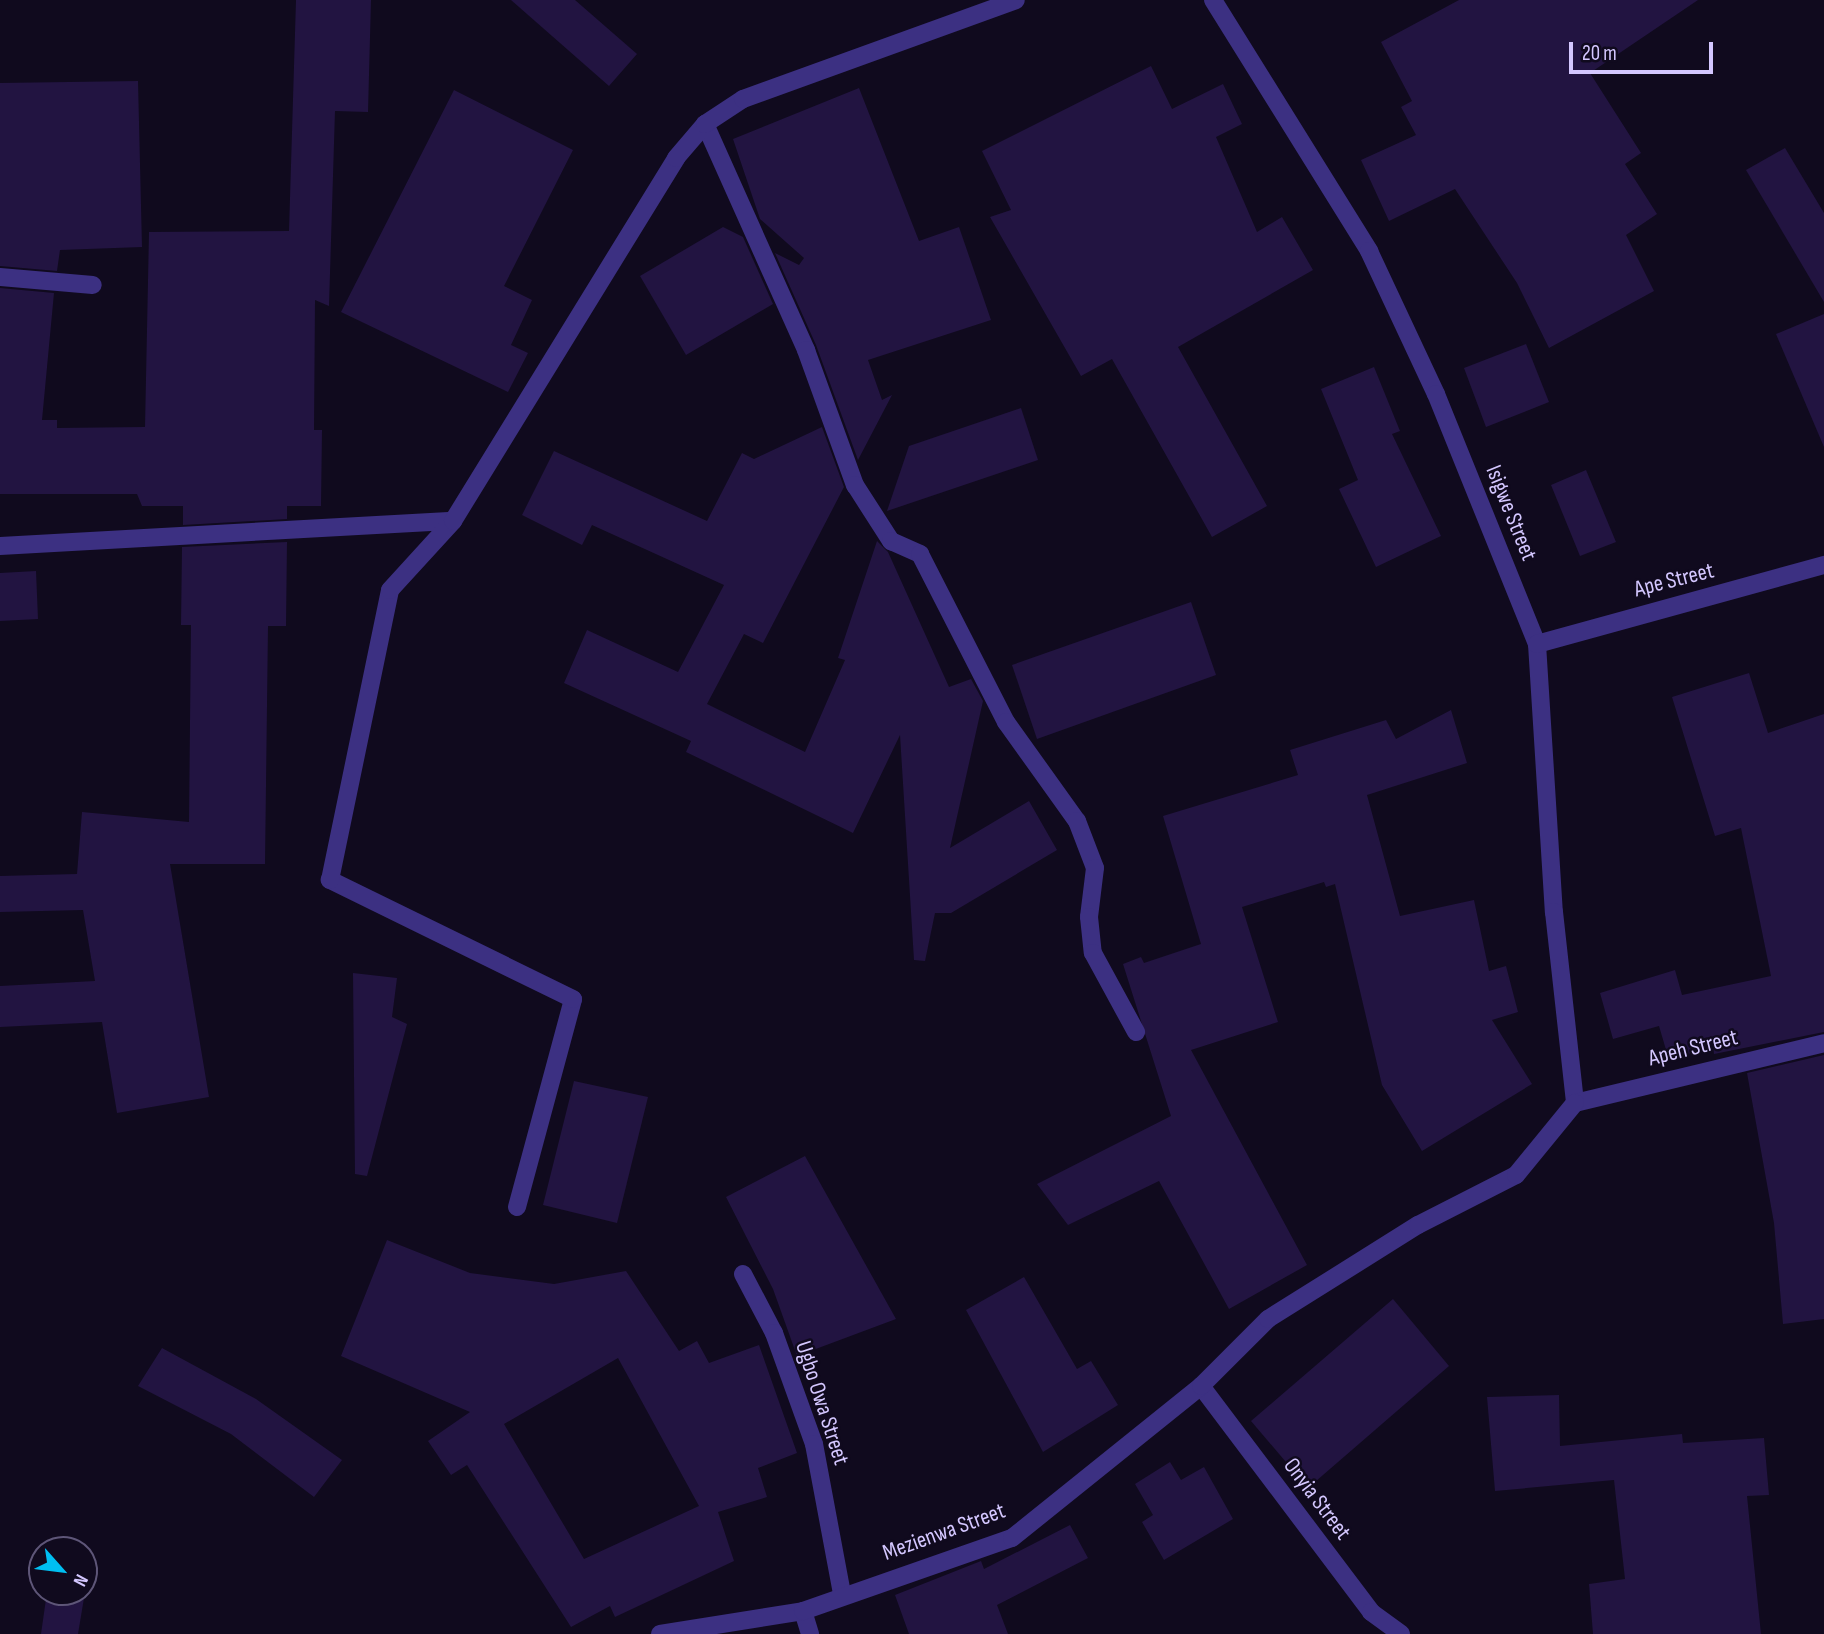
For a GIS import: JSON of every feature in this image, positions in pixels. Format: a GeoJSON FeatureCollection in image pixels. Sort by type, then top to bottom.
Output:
{"type":"FeatureCollection","features":[{"type":"Feature","properties":{"kind":"street"},"geometry":{"type":"LineString","coordinates":[[517,1207],[573,999],[330,880],[390,590],[453,521],[676,158],[705,124],[743,99],[1016,0]]}},
{"type":"Feature","properties":{"kind":"street","name":"Isigwe Street"},"geometry":{"type":"LineString","coordinates":[[1213,0],[1369,251],[1436,394],[1537,644],[1554,912],[1575,1103]]}},
{"type":"Feature","properties":{"kind":"street"},"geometry":{"type":"LineString","coordinates":[[705,124],[806,350],[855,485],[891,541],[920,554],[1006,722],[1077,821],[1095,868],[1089,917],[1093,953],[1136,1032]]}},
{"type":"Feature","properties":{"kind":"street"},"geometry":{"type":"LineString","coordinates":[[0,277],[93,285]]}},
{"type":"Feature","properties":{"kind":"street"},"geometry":{"type":"LineString","coordinates":[[0,546],[453,521]]}},
{"type":"Feature","properties":{"kind":"street","name":"Ape Street"},"geometry":{"type":"LineString","coordinates":[[1537,644],[1824,565]]}},
{"type":"Feature","properties":{"kind":"street","name":"Apeh Street"},"geometry":{"type":"LineString","coordinates":[[1575,1103],[1824,1043]]}},
{"type":"Feature","properties":{"kind":"street","name":"Mezienwa Street"},"geometry":{"type":"LineString","coordinates":[[660,1634],[803,1611],[842,1594],[1012,1538],[1201,1386],[1268,1319],[1418,1225],[1516,1175],[1575,1103]]}},
{"type":"Feature","properties":{"kind":"street","name":"Ugbo Owa Street"},"geometry":{"type":"LineString","coordinates":[[743,1274],[774,1333],[814,1444],[842,1594]]}},
{"type":"Feature","properties":{"kind":"street","name":"Onyia Street"},"geometry":{"type":"LineString","coordinates":[[1201,1386],[1371,1612],[1401,1634]]}},
{"type":"Feature","properties":{"kind":"street"},"geometry":{"type":"LineString","coordinates":[[803,1611],[810,1634]]}},
{"type":"Feature","properties":{"kind":"building"},"geometry":{"type":"Polygon","coordinates":[[[296,0],[371,0],[368,112],[335,111],[329,306],[315,300],[314,430],[322,430],[321,506],[287,506],[287,519],[183,525],[183,506],[142,506],[137,494],[0,494],[0,288],[54,293],[42,420],[57,420],[57,428],[145,427],[149,232],[289,231],[296,0]]]}},
{"type":"Feature","properties":{"kind":"building"},"geometry":{"type":"Polygon","coordinates":[[[511,0],[575,0],[637,54],[609,86],[511,0]]]}},
{"type":"Feature","properties":{"kind":"building"},"geometry":{"type":"Polygon","coordinates":[[[1459,0],[1698,0],[1590,73],[1641,153],[1625,164],[1657,214],[1626,235],[1654,291],[1549,348],[1517,283],[1455,189],[1389,221],[1361,160],[1416,135],[1401,107],[1412,101],[1381,42],[1459,0]]]}},
{"type":"Feature","properties":{"kind":"building"},"geometry":{"type":"Polygon","coordinates":[[[1151,66],[1172,109],[1223,84],[1242,124],[1216,137],[1257,232],[1282,217],[1313,270],[1178,347],[1267,506],[1212,537],[1112,359],[1081,376],[990,217],[1011,210],[982,151],[1151,66]]]}},
{"type":"Feature","properties":{"kind":"building"},"geometry":{"type":"Polygon","coordinates":[[[138,81],[142,247],[60,250],[57,271],[0,266],[0,83],[138,81]]]}},
{"type":"Feature","properties":{"kind":"building"},"geometry":{"type":"Polygon","coordinates":[[[859,88],[919,241],[959,227],[991,320],[868,360],[882,400],[892,395],[858,460],[816,345],[775,253],[799,265],[804,258],[760,219],[733,139],[859,88]]]}},
{"type":"Feature","properties":{"kind":"building"},"geometry":{"type":"Polygon","coordinates":[[[454,90],[573,150],[504,286],[532,300],[511,345],[528,353],[508,392],[341,312],[454,90]]]}},
{"type":"Feature","properties":{"kind":"building"},"geometry":{"type":"Polygon","coordinates":[[[1785,148],[1824,213],[1824,302],[1746,170],[1785,148]]]}},
{"type":"Feature","properties":{"kind":"building"},"geometry":{"type":"Polygon","coordinates":[[[723,227],[743,237],[773,304],[686,355],[640,276],[723,227]]]}},
{"type":"Feature","properties":{"kind":"building"},"geometry":{"type":"Polygon","coordinates":[[[1824,314],[1824,447],[1776,334],[1824,314]]]}},
{"type":"Feature","properties":{"kind":"building"},"geometry":{"type":"Polygon","coordinates":[[[1526,344],[1549,402],[1486,427],[1464,368],[1526,344]]]}},
{"type":"Feature","properties":{"kind":"building"},"geometry":{"type":"Polygon","coordinates":[[[1374,367],[1400,431],[1392,434],[1441,536],[1376,567],[1339,489],[1358,480],[1321,389],[1374,367]]]}},
{"type":"Feature","properties":{"kind":"building"},"geometry":{"type":"Polygon","coordinates":[[[1021,408],[1038,460],[887,511],[909,446],[1021,408]]]}},
{"type":"Feature","properties":{"kind":"building"},"geometry":{"type":"Polygon","coordinates":[[[822,427],[844,487],[763,643],[744,634],[707,704],[805,752],[845,660],[838,658],[877,541],[888,552],[949,687],[971,679],[983,701],[950,848],[1029,801],[1057,850],[951,913],[935,913],[925,961],[914,960],[900,735],[853,833],[686,752],[691,741],[564,683],[587,630],[678,672],[724,585],[592,525],[582,545],[522,515],[554,451],[707,521],[742,453],[754,459],[822,427]]]}},
{"type":"Feature","properties":{"kind":"building"},"geometry":{"type":"Polygon","coordinates":[[[1586,470],[1616,542],[1580,556],[1551,485],[1586,470]]]}},
{"type":"Feature","properties":{"kind":"building"},"geometry":{"type":"Polygon","coordinates":[[[287,542],[286,626],[268,626],[265,864],[170,864],[209,1097],[117,1113],[102,1022],[0,1027],[0,986],[95,981],[83,910],[0,912],[0,876],[77,874],[82,812],[189,822],[191,625],[181,625],[182,547],[287,542]]]}},
{"type":"Feature","properties":{"kind":"building"},"geometry":{"type":"Polygon","coordinates":[[[36,571],[38,619],[0,621],[0,573],[36,571]]]}},
{"type":"Feature","properties":{"kind":"building"},"geometry":{"type":"Polygon","coordinates":[[[1191,602],[1216,675],[1037,739],[1012,665],[1191,602]]]}},
{"type":"Feature","properties":{"kind":"building"},"geometry":{"type":"Polygon","coordinates":[[[1749,673],[1768,733],[1824,714],[1824,1032],[1714,1054],[1713,1046],[1669,1060],[1659,1026],[1613,1039],[1600,993],[1675,970],[1682,995],[1771,976],[1741,828],[1715,836],[1672,697],[1749,673]]]}},
{"type":"Feature","properties":{"kind":"building"},"geometry":{"type":"Polygon","coordinates":[[[1451,710],[1467,763],[1367,795],[1400,916],[1474,900],[1489,971],[1506,966],[1518,1012],[1492,1020],[1532,1084],[1422,1151],[1382,1085],[1335,884],[1326,887],[1324,882],[1242,907],[1278,1022],[1191,1050],[1307,1265],[1229,1309],[1159,1181],[1068,1225],[1037,1184],[1171,1116],[1123,964],[1141,957],[1144,963],[1201,944],[1163,816],[1298,775],[1290,750],[1386,720],[1396,739],[1451,710]]]}},
{"type":"Feature","properties":{"kind":"building"},"geometry":{"type":"Polygon","coordinates":[[[353,973],[397,978],[392,1017],[407,1024],[367,1176],[355,1174],[353,973]]]}},
{"type":"Feature","properties":{"kind":"building"},"geometry":{"type":"Polygon","coordinates":[[[1824,1055],[1824,1319],[1783,1324],[1774,1223],[1747,1073],[1824,1055]]]}},
{"type":"Feature","properties":{"kind":"building"},"geometry":{"type":"Polygon","coordinates":[[[574,1081],[648,1097],[617,1223],[543,1205],[574,1081]]]}},
{"type":"Feature","properties":{"kind":"building"},"geometry":{"type":"Polygon","coordinates":[[[805,1156],[896,1319],[797,1356],[773,1289],[726,1197],[805,1156]]]}},
{"type":"Feature","properties":{"kind":"building"},"geometry":{"type":"Polygon","coordinates":[[[387,1240],[470,1273],[554,1284],[626,1271],[679,1351],[697,1341],[709,1363],[759,1345],[797,1453],[758,1468],[767,1497],[718,1512],[734,1561],[615,1617],[610,1606],[571,1627],[467,1465],[451,1475],[428,1441],[470,1412],[341,1356],[387,1240]],[[618,1358],[504,1424],[584,1559],[699,1506],[618,1358]]]}},
{"type":"Feature","properties":{"kind":"building"},"geometry":{"type":"Polygon","coordinates":[[[1024,1277],[1077,1369],[1091,1361],[1118,1405],[1043,1452],[966,1310],[1024,1277]]]}},
{"type":"Feature","properties":{"kind":"building"},"geometry":{"type":"Polygon","coordinates":[[[1393,1299],[1449,1366],[1308,1488],[1251,1421],[1393,1299]]]}},
{"type":"Feature","properties":{"kind":"building"},"geometry":{"type":"Polygon","coordinates":[[[162,1348],[256,1399],[342,1460],[314,1497],[231,1434],[138,1386],[162,1348]]]}},
{"type":"Feature","properties":{"kind":"building"},"geometry":{"type":"Polygon","coordinates":[[[1559,1395],[1560,1446],[1682,1434],[1683,1443],[1764,1438],[1769,1495],[1747,1496],[1761,1634],[1593,1634],[1589,1584],[1625,1579],[1614,1480],[1495,1491],[1487,1397],[1559,1395]]]}},
{"type":"Feature","properties":{"kind":"building"},"geometry":{"type":"Polygon","coordinates":[[[1170,1462],[1181,1480],[1204,1467],[1233,1519],[1164,1560],[1142,1522],[1153,1515],[1135,1484],[1170,1462]]]}},
{"type":"Feature","properties":{"kind":"building"},"geometry":{"type":"Polygon","coordinates":[[[1070,1525],[1088,1558],[997,1605],[1008,1634],[909,1634],[895,1595],[981,1561],[984,1569],[1070,1525]]]}},
{"type":"Feature","properties":{"kind":"building"},"geometry":{"type":"Polygon","coordinates":[[[45,1606],[83,1606],[78,1634],[41,1634],[45,1606]]]}}]}
